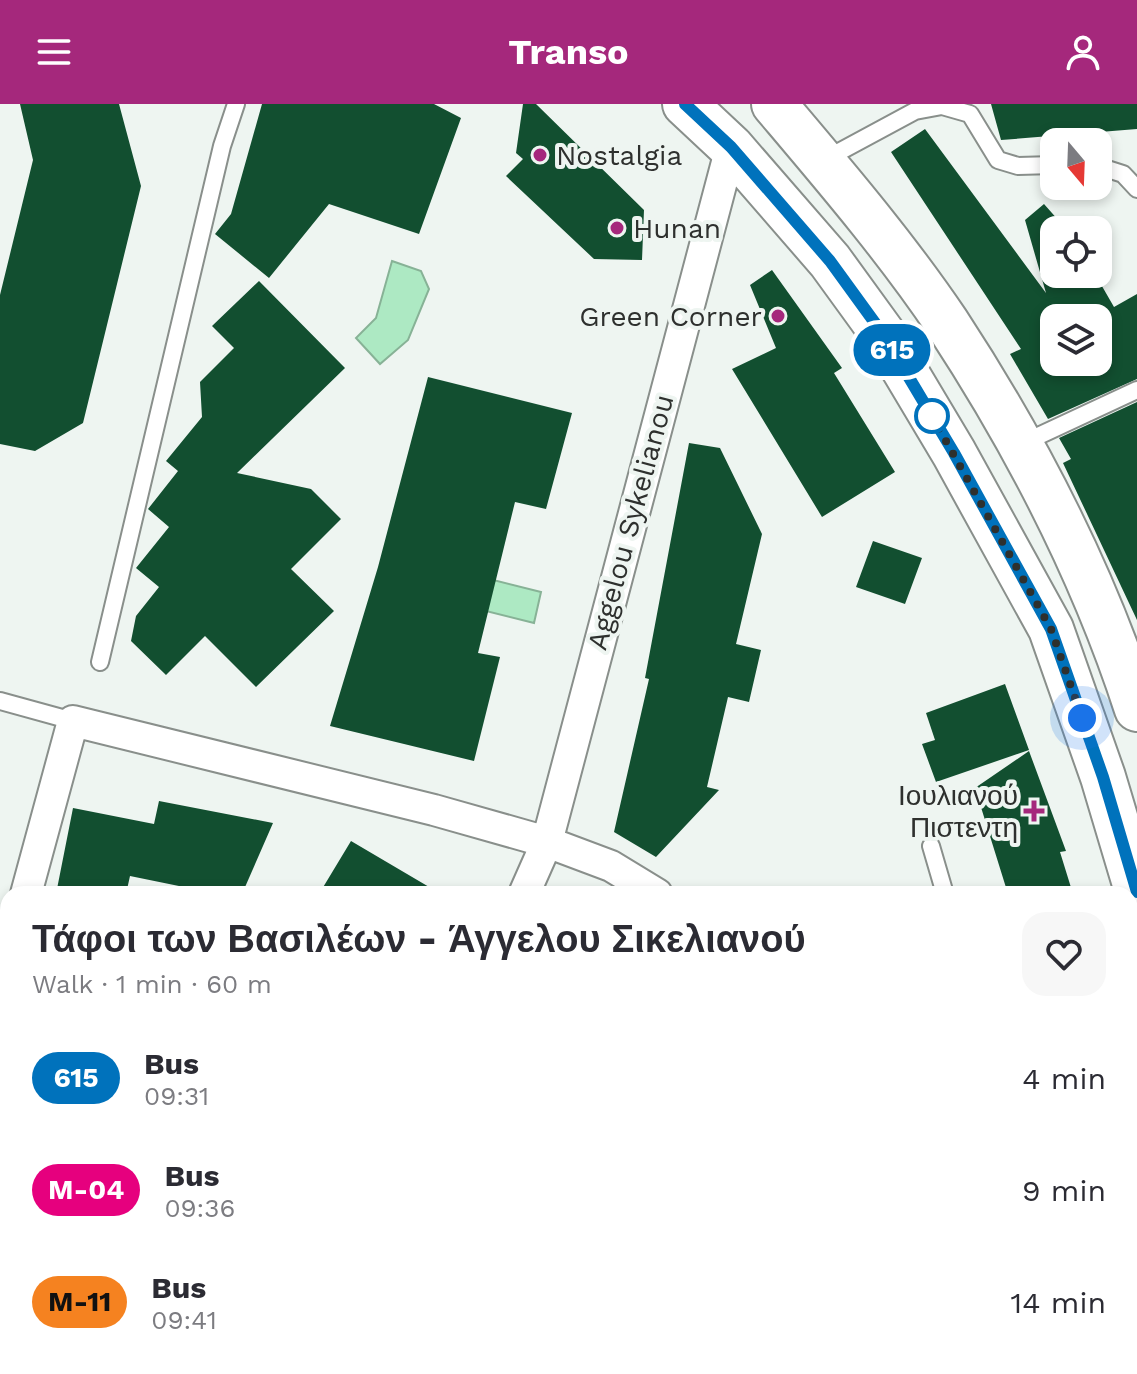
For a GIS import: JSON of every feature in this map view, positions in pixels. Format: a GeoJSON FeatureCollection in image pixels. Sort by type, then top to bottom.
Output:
{"type":"FeatureCollection","features":[{"type":"Feature","properties":{"kind":"main road"},"geometry":{"type":"LineString","coordinates":[[685,104],[731,147],[830,261],[883,334],[954,453],[1051,629],[1103,777],[1136,886]]}},
{"type":"Feature","properties":{"kind":"main road"},"geometry":{"type":"LineString","coordinates":[[774,104],[853,197],[946,322],[1020,445],[1078,559],[1136,702]]}},
{"type":"Feature","properties":{"kind":"street","name":"Aggelou Sykelianou"},"geometry":{"type":"LineString","coordinates":[[528,886],[547,842],[731,147]]}},
{"type":"Feature","properties":{"kind":"street"},"geometry":{"type":"LineString","coordinates":[[28,886],[73,721],[434,810],[547,842],[611,866],[644,886]]}},
{"type":"Feature","properties":{"kind":"lane"},"geometry":{"type":"LineString","coordinates":[[100,662],[222,146],[236,104]]}},
{"type":"Feature","properties":{"kind":"lane"},"geometry":{"type":"LineString","coordinates":[[822,161],[915,111],[942,106],[970,114],[998,160],[1018,166],[1040,165]]}},
{"type":"Feature","properties":{"kind":"lane"},"geometry":{"type":"LineString","coordinates":[[1112,170],[1123,174],[1137,189]]}},
{"type":"Feature","properties":{"kind":"lane"},"geometry":{"type":"LineString","coordinates":[[1020,445],[1137,390]]}},
{"type":"Feature","properties":{"kind":"lane"},"geometry":{"type":"LineString","coordinates":[[0,701],[73,721]]}},
{"type":"Feature","properties":{"kind":"lane"},"geometry":{"type":"LineString","coordinates":[[931,846],[943,886]]}},
{"type":"Feature","properties":{"kind":"shaded area"},"geometry":{"type":"Polygon","coordinates":[[[392,261],[421,271],[429,289],[408,340],[380,364],[356,338],[376,318],[392,261]]]}},
{"type":"Feature","properties":{"kind":"shaded area"},"geometry":{"type":"Polygon","coordinates":[[[450,569],[541,592],[534,623],[442,600],[450,569]]]}},
{"type":"Feature","properties":{"kind":"building"},"geometry":{"type":"Polygon","coordinates":[[[20,104],[119,104],[141,186],[83,423],[35,451],[0,444],[0,295],[33,160],[20,104]]]}},
{"type":"Feature","properties":{"kind":"building"},"geometry":{"type":"Polygon","coordinates":[[[262,104],[434,104],[461,118],[419,234],[329,204],[269,278],[215,234],[231,214],[262,104]]]}},
{"type":"Feature","properties":{"kind":"building"},"geometry":{"type":"Polygon","coordinates":[[[523,104],[536,104],[644,210],[642,260],[594,259],[506,176],[523,159],[516,153],[523,104]]]}},
{"type":"Feature","properties":{"kind":"building"},"geometry":{"type":"Polygon","coordinates":[[[991,104],[1137,104],[1137,129],[1040,128],[1040,137],[1001,140],[991,104]]]}},
{"type":"Feature","properties":{"kind":"building"},"geometry":{"type":"Polygon","coordinates":[[[925,129],[1046,293],[1045,288],[1103,288],[1114,307],[1137,294],[1137,379],[1048,419],[1010,354],[1021,349],[891,152],[925,129]]]}},
{"type":"Feature","properties":{"kind":"building"},"geometry":{"type":"Polygon","coordinates":[[[1044,204],[1055,216],[1040,216],[1040,272],[1025,220],[1044,204]]]}},
{"type":"Feature","properties":{"kind":"building"},"geometry":{"type":"Polygon","coordinates":[[[772,270],[842,368],[834,373],[895,472],[822,517],[732,369],[776,348],[750,285],[772,270]]]}},
{"type":"Feature","properties":{"kind":"building"},"geometry":{"type":"Polygon","coordinates":[[[259,281],[345,368],[237,473],[311,489],[341,519],[291,569],[334,611],[256,687],[205,636],[166,675],[131,641],[136,616],[159,587],[136,568],[169,527],[148,509],[178,471],[166,461],[202,417],[200,382],[234,348],[212,326],[259,281]]]}},
{"type":"Feature","properties":{"kind":"building"},"geometry":{"type":"Polygon","coordinates":[[[428,377],[572,413],[546,509],[515,502],[478,653],[500,657],[474,761],[330,726],[378,567],[428,377]]]}},
{"type":"Feature","properties":{"kind":"building"},"geometry":{"type":"Polygon","coordinates":[[[1137,402],[1137,620],[1063,463],[1071,459],[1059,438],[1137,402]]]}},
{"type":"Feature","properties":{"kind":"building"},"geometry":{"type":"Polygon","coordinates":[[[689,443],[720,448],[762,534],[736,644],[761,650],[749,702],[728,697],[707,787],[719,790],[656,857],[614,832],[649,679],[645,678],[689,443]]]}},
{"type":"Feature","properties":{"kind":"building"},"geometry":{"type":"Polygon","coordinates":[[[873,541],[922,558],[905,604],[856,587],[873,541]]]}},
{"type":"Feature","properties":{"kind":"building"},"geometry":{"type":"Polygon","coordinates":[[[1005,684],[1029,750],[936,782],[922,744],[935,740],[926,713],[1005,684]]]}},
{"type":"Feature","properties":{"kind":"building"},"geometry":{"type":"Polygon","coordinates":[[[1029,751],[1066,851],[1060,852],[1071,886],[1006,886],[975,788],[1029,751]]]}},
{"type":"Feature","properties":{"kind":"building"},"geometry":{"type":"Polygon","coordinates":[[[159,801],[273,823],[245,886],[179,886],[130,876],[128,886],[58,886],[73,808],[154,824],[159,801]]]}},
{"type":"Feature","properties":{"kind":"building"},"geometry":{"type":"Polygon","coordinates":[[[351,841],[427,886],[324,886],[351,841]]]}},
{"type":"Feature","properties":{"kind":"bus line","name":"615"},"geometry":{"type":"LineString","coordinates":[[685,104],[731,147],[830,261],[883,334],[954,453],[1051,629],[1103,777],[1135,886]]}},
{"type":"Feature","properties":{"kind":"place","name":"Nostalgia"},"geometry":{"type":"Point","coordinates":[540,155]}},
{"type":"Feature","properties":{"kind":"place","name":"Hunan"},"geometry":{"type":"Point","coordinates":[617,228]}},
{"type":"Feature","properties":{"kind":"place","name":"Green Corner"},"geometry":{"type":"Point","coordinates":[778,316]}},
{"type":"Feature","properties":{"kind":"place","name":"Ιουλιανού Πιστεντη"},"geometry":{"type":"Point","coordinates":[1034,811]}},
{"type":"Feature","properties":{"kind":"route"},"geometry":{"type":"LineString","coordinates":[[932,416],[1051,629],[1082,718]]}}]}
